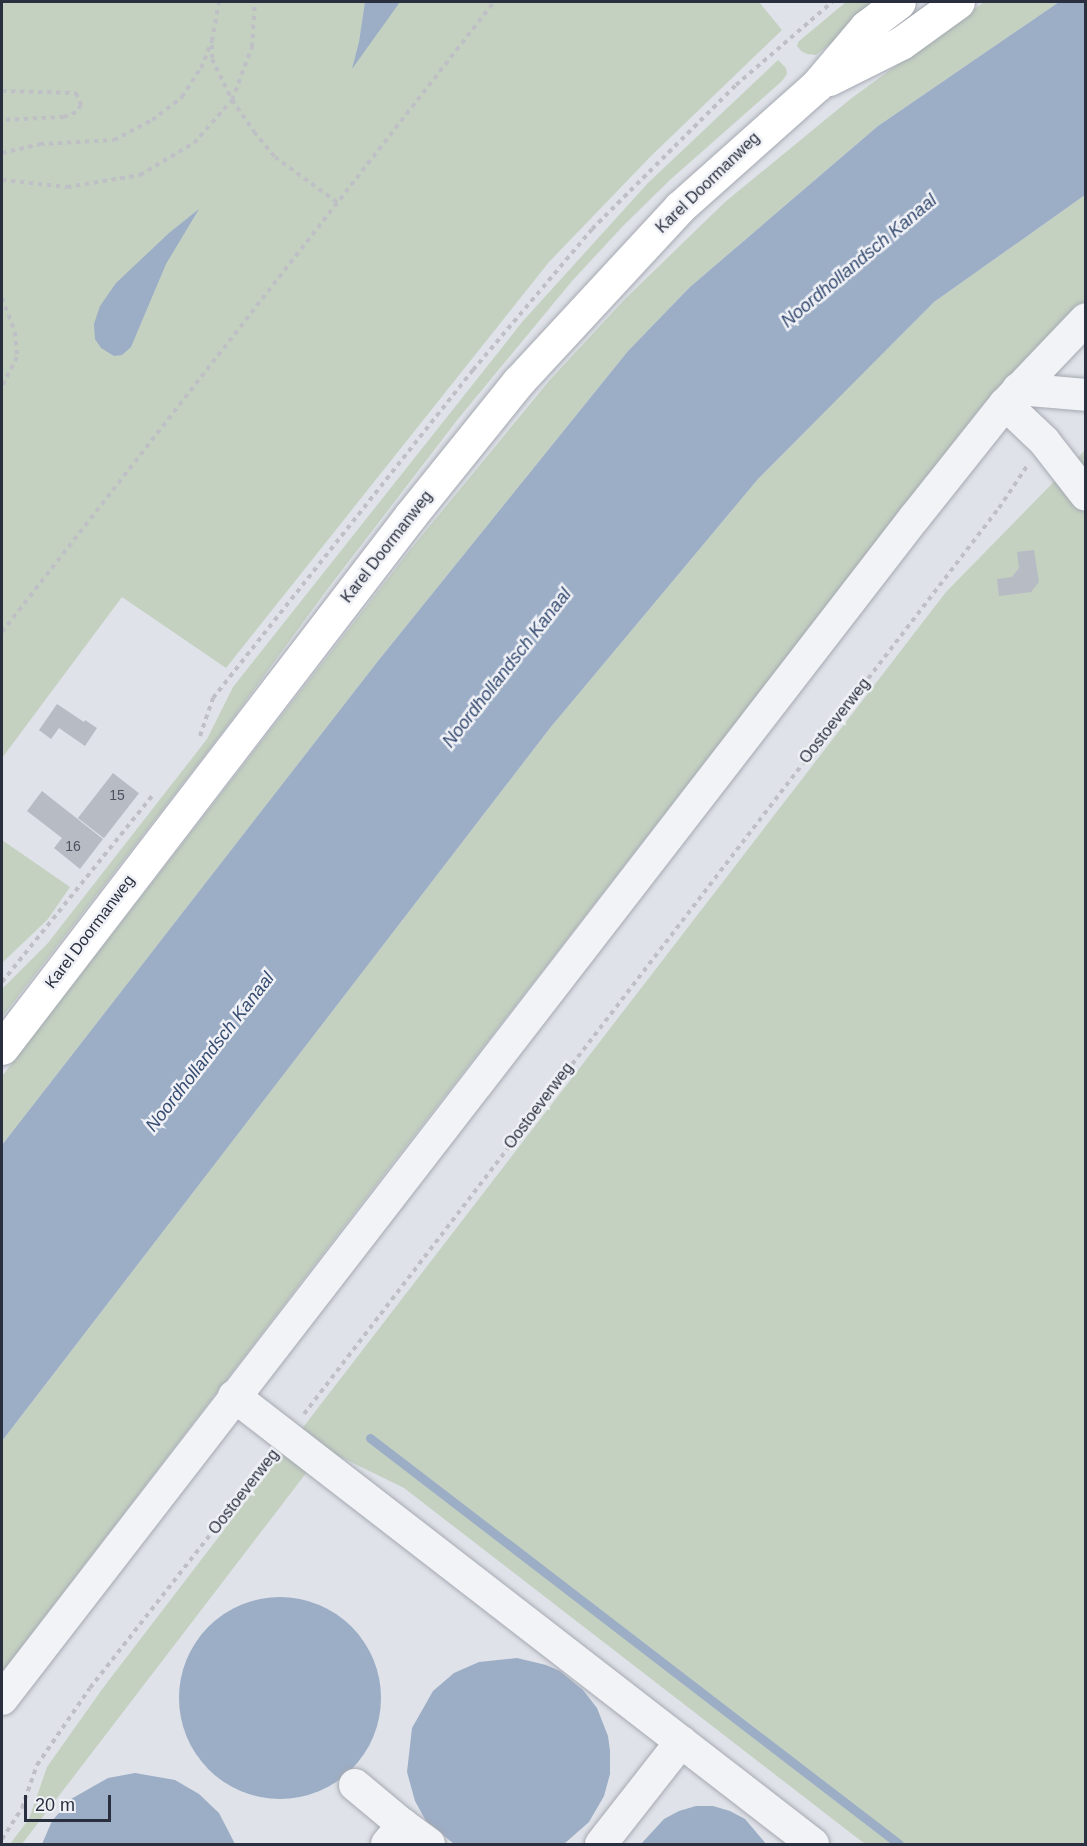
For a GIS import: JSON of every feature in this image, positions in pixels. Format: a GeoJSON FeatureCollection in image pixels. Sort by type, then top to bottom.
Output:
{"type":"FeatureCollection","features":[{"type":"Feature","properties":{"kind":"main road","name":"Karel Doormanweg"},"geometry":{"type":"LineString","coordinates":[[2,1048],[396,534],[518,382],[680,207],[817,85],[866,27],[899,2]]}},
{"type":"Feature","properties":{"kind":"main road","name":"Karel Doormanweg"},"geometry":{"type":"LineString","coordinates":[[817,85],[901,43],[958,2]]}},
{"type":"Feature","properties":{"kind":"street"},"geometry":{"type":"LineString","coordinates":[[2,1699],[234,1396],[1011,397],[1086,319]]}},
{"type":"Feature","properties":{"kind":"street"},"geometry":{"type":"LineString","coordinates":[[1011,397],[1086,395]]}},
{"type":"Feature","properties":{"kind":"street"},"geometry":{"type":"LineString","coordinates":[[1011,397],[1086,495]]}},
{"type":"Feature","properties":{"kind":"street"},"geometry":{"type":"LineString","coordinates":[[234,1396],[813,1845]]}},
{"type":"Feature","properties":{"kind":"street"},"geometry":{"type":"LineString","coordinates":[[601,1845],[681,1742]]}},
{"type":"Feature","properties":{"kind":"street"},"geometry":{"type":"LineString","coordinates":[[355,1785],[395,1835],[429,1845]]}},
{"type":"Feature","properties":{"kind":"path"},"geometry":{"type":"LineString","coordinates":[[219,2],[212,41],[212,59],[232,99],[254,132],[275,157],[337,202]]}},
{"type":"Feature","properties":{"kind":"path"},"geometry":{"type":"LineString","coordinates":[[2,180],[67,188],[140,175],[194,143],[232,99],[252,47],[255,2]]}},
{"type":"Feature","properties":{"kind":"path"},"geometry":{"type":"LineString","coordinates":[[2,632],[494,2]]}},
{"type":"Feature","properties":{"kind":"path"},"geometry":{"type":"LineString","coordinates":[[2,153],[40,144],[114,140],[142,125],[182,97],[201,68],[212,41]]}},
{"type":"Feature","properties":{"kind":"path"},"geometry":{"type":"LineString","coordinates":[[2,91],[76,93],[81,105],[76,112],[63,117],[2,120]]}},
{"type":"Feature","properties":{"kind":"path"},"geometry":{"type":"LineString","coordinates":[[2,298],[15,332],[17,357],[2,386]]}},
{"type":"Feature","properties":{"kind":"path","name":"Oostoeverweg"},"geometry":{"type":"LineString","coordinates":[[2,1839],[22,1808],[37,1765],[90,1688],[287,1437],[999,508],[1044,441]]}},
{"type":"Feature","properties":{"kind":"path"},"geometry":{"type":"LineString","coordinates":[[2,982],[159,789]]}},
{"type":"Feature","properties":{"kind":"green space"},"geometry":{"type":"Polygon","coordinates":[[[2,2],[759,2],[782,30],[650,157],[549,262],[226,668],[122,597],[2,758],[2,2]]]}},
{"type":"Feature","properties":{"kind":"green space"},"geometry":{"type":"Polygon","coordinates":[[[846,2],[884,2],[816,55],[801,51],[797,46],[798,42],[846,2]]]}},
{"type":"Feature","properties":{"kind":"green space"},"geometry":{"type":"Polygon","coordinates":[[[984,2],[1059,2],[878,126],[690,287],[628,351],[378,661],[2,1145],[2,1076],[410,550],[549,381],[624,300],[725,202],[853,97],[984,2]]]}},
{"type":"Feature","properties":{"kind":"green space"},"geometry":{"type":"Polygon","coordinates":[[[778,60],[786,68],[787,74],[782,81],[671,179],[624,225],[572,281],[458,419],[326,591],[225,729],[2,1017],[2,989],[48,943],[207,739],[233,687],[523,321],[648,183],[778,60]]]}},
{"type":"Feature","properties":{"kind":"green space"},"geometry":{"type":"Polygon","coordinates":[[[1085,195],[1085,302],[1065,317],[981,407],[392,1164],[2,1672],[2,1441],[550,728],[758,479],[934,302],[1085,195]]]}},
{"type":"Feature","properties":{"kind":"green space"},"geometry":{"type":"Polygon","coordinates":[[[1085,450],[1085,1844],[865,1844],[404,1488],[322,1448],[301,1430],[946,592],[1085,450]]]}},
{"type":"Feature","properties":{"kind":"green space"},"geometry":{"type":"Polygon","coordinates":[[[2,840],[70,887],[48,919],[2,963],[2,840]]]}},
{"type":"Feature","properties":{"kind":"green space"},"geometry":{"type":"Polygon","coordinates":[[[286,1449],[310,1468],[22,1844],[10,1844],[29,1819],[47,1767],[103,1688],[286,1449]]]}},
{"type":"Feature","properties":{"kind":"water"},"geometry":{"type":"Polygon","coordinates":[[[365,2],[400,2],[352,69],[359,42],[365,2]]]}},
{"type":"Feature","properties":{"kind":"water","name":"Noordhollandsch Kanaal"},"geometry":{"type":"Polygon","coordinates":[[[1059,2],[1085,2],[1085,195],[934,302],[758,479],[550,728],[2,1441],[2,1145],[378,661],[628,351],[690,287],[878,126],[1059,2]]]}},
{"type":"Feature","properties":{"kind":"water"},"geometry":{"type":"Polygon","coordinates":[[[199,209],[166,264],[131,347],[122,355],[114,356],[101,348],[95,339],[94,324],[100,306],[116,283],[169,233],[199,209]]]}},
{"type":"Feature","properties":{"kind":"water"},"geometry":{"type":"Polygon","coordinates":[[[290,1597],[300,1598],[328,1608],[352,1626],[374,1659],[380,1678],[380,1718],[374,1737],[352,1770],[319,1792],[300,1798],[270,1799],[260,1798],[232,1788],[208,1770],[186,1737],[180,1718],[179,1688],[180,1678],[190,1650],[208,1626],[241,1604],[260,1598],[290,1597]]]}},
{"type":"Feature","properties":{"kind":"water"},"geometry":{"type":"Polygon","coordinates":[[[517,1658],[560,1671],[583,1690],[597,1708],[608,1736],[610,1751],[610,1774],[604,1796],[589,1822],[564,1844],[454,1844],[426,1821],[415,1801],[407,1772],[412,1728],[433,1691],[454,1673],[479,1662],[517,1658]]]}},
{"type":"Feature","properties":{"kind":"water"},"geometry":{"type":"Polygon","coordinates":[[[135,1773],[175,1780],[199,1794],[219,1813],[235,1844],[42,1844],[52,1821],[71,1799],[108,1778],[135,1773]]]}},
{"type":"Feature","properties":{"kind":"water"},"geometry":{"type":"Polygon","coordinates":[[[696,1806],[713,1806],[745,1819],[766,1844],[641,1844],[664,1819],[696,1806]]]}},
{"type":"Feature","properties":{"kind":"building"},"geometry":{"type":"Polygon","coordinates":[[[1034,550],[1039,582],[1031,592],[999,596],[997,579],[1012,577],[1019,568],[1017,552],[1034,550]]]}},
{"type":"Feature","properties":{"kind":"building"},"geometry":{"type":"Polygon","coordinates":[[[57,704],[97,728],[85,746],[59,728],[51,739],[39,730],[57,704]]]}},
{"type":"Feature","properties":{"kind":"building"},"geometry":{"type":"Polygon","coordinates":[[[113,773],[139,793],[104,838],[78,818],[113,773]]]}},
{"type":"Feature","properties":{"kind":"building"},"geometry":{"type":"Polygon","coordinates":[[[42,791],[103,839],[80,869],[54,848],[62,838],[27,811],[42,791]]]}},
{"type":"Feature","properties":{"kind":"waterway"},"geometry":{"type":"LineString","coordinates":[[370,1438],[899,1844]]}}]}
